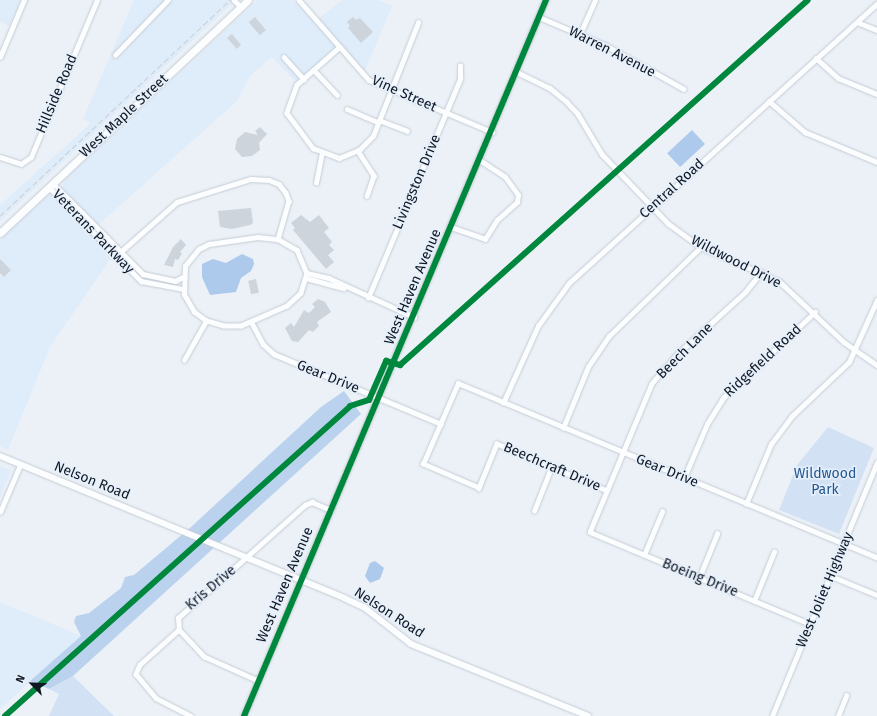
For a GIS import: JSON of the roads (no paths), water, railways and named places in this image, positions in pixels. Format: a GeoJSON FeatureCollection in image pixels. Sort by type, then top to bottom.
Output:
{"type":"FeatureCollection","features":[{"type":"Feature","properties":{"kind":"main road","name":"West Maple Street"},"geometry":{"type":"LineString","coordinates":[[0,233],[248,0]]}},
{"type":"Feature","properties":{"kind":"street"},"geometry":{"type":"LineString","coordinates":[[0,57],[24,0]]}},
{"type":"Feature","properties":{"kind":"street","name":"Hillside Road"},"geometry":{"type":"LineString","coordinates":[[0,157],[21,164],[31,157],[97,0]]}},
{"type":"Feature","properties":{"kind":"street"},"geometry":{"type":"LineString","coordinates":[[115,54],[168,0]]}},
{"type":"Feature","properties":{"kind":"street"},"geometry":{"type":"LineString","coordinates":[[234,0],[241,7]]}},
{"type":"Feature","properties":{"kind":"street","name":"Vine Street"},"geometry":{"type":"LineString","coordinates":[[299,0],[369,80],[492,132]]}},
{"type":"Feature","properties":{"kind":"street","name":"West Haven Avenue"},"geometry":{"type":"LineString","coordinates":[[244,716],[300,580],[480,161],[546,0]]}},
{"type":"Feature","properties":{"kind":"street"},"geometry":{"type":"LineString","coordinates":[[580,34],[595,0]]}},
{"type":"Feature","properties":{"kind":"street","name":"Central Road"},"geometry":{"type":"LineString","coordinates":[[503,403],[532,337],[557,298],[652,208],[877,4]]}},
{"type":"Feature","properties":{"kind":"street","name":"Warren Avenue"},"geometry":{"type":"LineString","coordinates":[[539,17],[580,34],[684,90]]}},
{"type":"Feature","properties":{"kind":"street"},"geometry":{"type":"LineString","coordinates":[[857,22],[877,30]]}},
{"type":"Feature","properties":{"kind":"street"},"geometry":{"type":"LineString","coordinates":[[340,47],[304,79],[294,90],[287,113],[313,148],[322,153],[339,158],[358,151],[373,136],[418,23]]}},
{"type":"Feature","properties":{"kind":"street"},"geometry":{"type":"LineString","coordinates":[[284,57],[304,79]]}},
{"type":"Feature","properties":{"kind":"street"},"geometry":{"type":"LineString","coordinates":[[816,58],[838,78],[877,94]]}},
{"type":"Feature","properties":{"kind":"street","name":"Livingston Drive"},"geometry":{"type":"LineString","coordinates":[[368,298],[447,112],[462,73],[460,66]]}},
{"type":"Feature","properties":{"kind":"street"},"geometry":{"type":"LineString","coordinates":[[314,70],[337,95]]}},
{"type":"Feature","properties":{"kind":"street","name":"Wildwood Drive"},"geometry":{"type":"LineString","coordinates":[[517,72],[550,88],[567,102],[578,114],[602,154],[652,208],[701,246],[762,272],[779,281],[815,312],[855,352],[877,365]]}},
{"type":"Feature","properties":{"kind":"street"},"geometry":{"type":"LineString","coordinates":[[769,101],[805,132],[877,162]]}},
{"type":"Feature","properties":{"kind":"street"},"geometry":{"type":"LineString","coordinates":[[347,109],[407,131]]}},
{"type":"Feature","properties":{"kind":"street"},"geometry":{"type":"LineString","coordinates":[[358,151],[374,176],[367,196]]}},
{"type":"Feature","properties":{"kind":"street"},"geometry":{"type":"LineString","coordinates":[[316,183],[322,153]]}},
{"type":"Feature","properties":{"kind":"street"},"geometry":{"type":"LineString","coordinates":[[451,227],[485,239],[497,220],[518,202],[518,195],[505,177],[480,161]]}},
{"type":"Feature","properties":{"kind":"street"},"geometry":{"type":"LineString","coordinates":[[118,254],[177,202],[251,179],[269,180],[279,184],[286,193],[288,201],[278,239]]}},
{"type":"Feature","properties":{"kind":"street","name":"Veterans Parkway"},"geometry":{"type":"LineString","coordinates":[[51,185],[141,280],[183,289]]}},
{"type":"Feature","properties":{"kind":"street"},"geometry":{"type":"LineString","coordinates":[[258,237],[278,239],[297,250],[306,275],[300,293],[293,302],[252,323],[233,328],[206,321],[188,304],[183,289],[183,277],[192,256],[209,244],[258,237]]}},
{"type":"Feature","properties":{"kind":"street"},"geometry":{"type":"LineString","coordinates":[[563,428],[588,367],[609,336],[701,246]]}},
{"type":"Feature","properties":{"kind":"street","name":"Veterans Parkway"},"geometry":{"type":"LineString","coordinates":[[118,254],[139,271],[153,279],[175,281],[183,277]]}},
{"type":"Feature","properties":{"kind":"street","name":"Beech Lane"},"geometry":{"type":"LineString","coordinates":[[590,532],[606,490],[657,377],[746,292],[762,272]]}},
{"type":"Feature","properties":{"kind":"street"},"geometry":{"type":"LineString","coordinates":[[306,275],[348,289],[414,317]]}},
{"type":"Feature","properties":{"kind":"street"},"geometry":{"type":"LineString","coordinates":[[746,504],[771,444],[781,428],[839,374],[855,352],[877,300]]}},
{"type":"Feature","properties":{"kind":"street","name":"Ridgefield Road"},"geometry":{"type":"LineString","coordinates":[[684,478],[707,424],[723,398],[815,312]]}},
{"type":"Feature","properties":{"kind":"street"},"geometry":{"type":"LineString","coordinates":[[184,360],[206,321]]}},
{"type":"Feature","properties":{"kind":"street","name":"Gear Drive"},"geometry":{"type":"LineString","coordinates":[[252,323],[262,344],[274,354],[441,424],[458,383],[622,453],[877,557]]}},
{"type":"Feature","properties":{"kind":"street","name":"Beechcraft Drive"},"geometry":{"type":"LineString","coordinates":[[441,424],[423,464],[479,488],[497,444],[606,490]]}},
{"type":"Feature","properties":{"kind":"street","name":"Nelson Road"},"geometry":{"type":"LineString","coordinates":[[0,456],[365,608],[411,644],[588,716]]}},
{"type":"Feature","properties":{"kind":"street","name":"West Joliet Highway"},"geometry":{"type":"LineString","coordinates":[[772,716],[845,544],[877,463]]}},
{"type":"Feature","properties":{"kind":"street"},"geometry":{"type":"LineString","coordinates":[[0,512],[20,465]]}},
{"type":"Feature","properties":{"kind":"street"},"geometry":{"type":"LineString","coordinates":[[534,511],[551,468]]}},
{"type":"Feature","properties":{"kind":"street","name":"Kris Drive"},"geometry":{"type":"LineString","coordinates":[[179,630],[180,613],[246,558],[305,505],[312,502],[331,510]]}},
{"type":"Feature","properties":{"kind":"street"},"geometry":{"type":"LineString","coordinates":[[644,555],[662,512]]}},
{"type":"Feature","properties":{"kind":"street","name":"Boeing Drive"},"geometry":{"type":"LineString","coordinates":[[590,532],[810,624]]}},
{"type":"Feature","properties":{"kind":"street"},"geometry":{"type":"LineString","coordinates":[[699,578],[717,534]]}},
{"type":"Feature","properties":{"kind":"street"},"geometry":{"type":"LineString","coordinates":[[754,601],[774,552]]}},
{"type":"Feature","properties":{"kind":"street"},"geometry":{"type":"LineString","coordinates":[[831,576],[877,595]]}},
{"type":"Feature","properties":{"kind":"street"},"geometry":{"type":"LineString","coordinates":[[191,716],[156,698],[136,674],[140,664],[179,630],[204,657],[258,681]]}},
{"type":"Feature","properties":{"kind":"street"},"geometry":{"type":"LineString","coordinates":[[838,716],[846,696]]}},
{"type":"Feature","properties":{"kind":"railway"},"geometry":{"type":"LineString","coordinates":[[0,216],[230,0]]}},
{"type":"Feature","properties":{"kind":"park label","name":"Wildwood Park"},"geometry":{"type":"Point","coordinates":[825,482]}}]}
